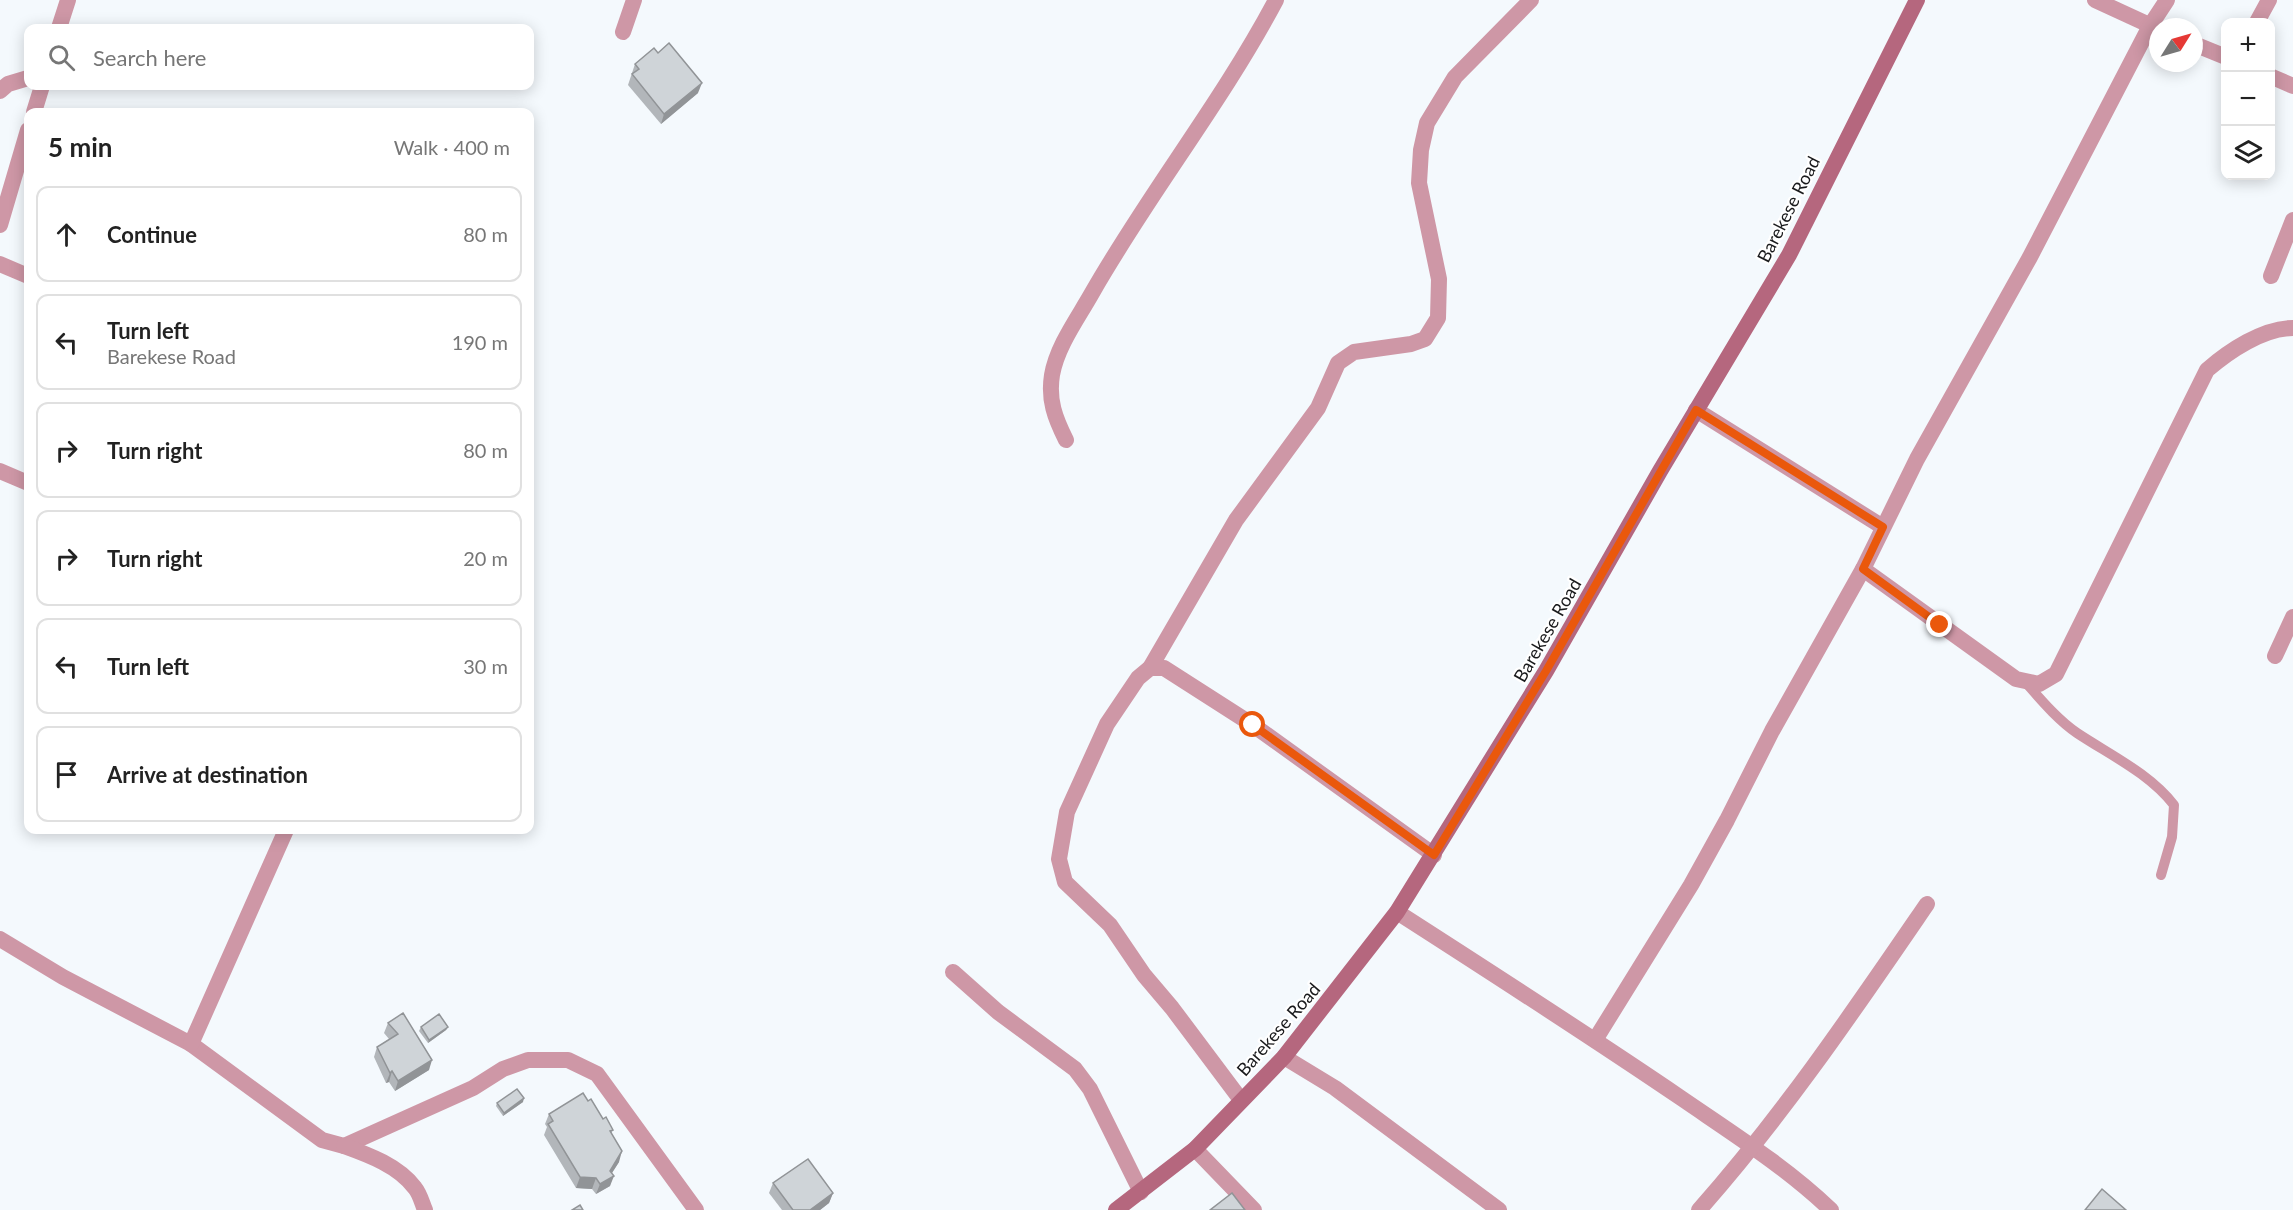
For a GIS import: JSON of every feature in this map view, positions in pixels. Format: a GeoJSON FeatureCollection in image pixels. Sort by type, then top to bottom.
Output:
{"type":"FeatureCollection","features":[{"type":"Feature","properties":{"kind":"main road","name":"Barekese Road"},"geometry":{"type":"LineString","coordinates":[[1116,1210],[1195,1149],[1284,1057],[1398,912],[1546,671],[1696,410],[1789,255],[1917,0]]}},
{"type":"Feature","properties":{"kind":"street"},"geometry":{"type":"LineString","coordinates":[[60,24],[68,0]]}},
{"type":"Feature","properties":{"kind":"street"},"geometry":{"type":"LineString","coordinates":[[623,32],[634,0]]}},
{"type":"Feature","properties":{"kind":"street"},"geometry":{"type":"LineString","coordinates":[[1066,440],[1053,415],[1050,393],[1052,373],[1063,344],[1108,266],[1223,91],[1276,0]]}},
{"type":"Feature","properties":{"kind":"street"},"geometry":{"type":"LineString","coordinates":[[1241,1100],[1172,1008],[1144,975],[1110,925],[1065,882],[1059,860],[1066,812],[1107,724],[1138,678],[1150,668],[1236,520],[1318,408],[1338,363],[1354,352],[1411,344],[1425,339],[1438,318],[1439,279],[1419,183],[1421,150],[1427,123],[1455,77],[1531,0]]}},
{"type":"Feature","properties":{"kind":"street"},"geometry":{"type":"LineString","coordinates":[[2095,0],[2149,25]]}},
{"type":"Feature","properties":{"kind":"street"},"geometry":{"type":"LineString","coordinates":[[2158,18],[2167,0]]}},
{"type":"Feature","properties":{"kind":"street"},"geometry":{"type":"LineString","coordinates":[[2259,18],[2269,0]]}},
{"type":"Feature","properties":{"kind":"street"},"geometry":{"type":"LineString","coordinates":[[1595,1040],[1691,885],[1772,731],[1863,569],[1917,459],[2030,257],[2149,36]]}},
{"type":"Feature","properties":{"kind":"street"},"geometry":{"type":"LineString","coordinates":[[2203,48],[2221,55]]}},
{"type":"Feature","properties":{"kind":"street"},"geometry":{"type":"LineString","coordinates":[[2275,78],[2293,86]]}},
{"type":"Feature","properties":{"kind":"street"},"geometry":{"type":"LineString","coordinates":[[0,91],[8,84],[24,79]]}},
{"type":"Feature","properties":{"kind":"street"},"geometry":{"type":"LineString","coordinates":[[35,108],[41,90]]}},
{"type":"Feature","properties":{"kind":"street"},"geometry":{"type":"LineString","coordinates":[[0,225],[24,144]]}},
{"type":"Feature","properties":{"kind":"street"},"geometry":{"type":"LineString","coordinates":[[2271,276],[2293,220]]}},
{"type":"Feature","properties":{"kind":"street"},"geometry":{"type":"LineString","coordinates":[[0,264],[24,274]]}},
{"type":"Feature","properties":{"kind":"street"},"geometry":{"type":"LineString","coordinates":[[1863,569],[2016,680],[2027,684],[2039,684],[2056,674],[2207,370],[2226,353],[2269,333],[2293,328]]}},
{"type":"Feature","properties":{"kind":"street"},"geometry":{"type":"LineString","coordinates":[[1696,410],[1883,527]]}},
{"type":"Feature","properties":{"kind":"street"},"geometry":{"type":"LineString","coordinates":[[0,471],[24,481]]}},
{"type":"Feature","properties":{"kind":"street"},"geometry":{"type":"LineString","coordinates":[[2275,656],[2293,617]]}},
{"type":"Feature","properties":{"kind":"street"},"geometry":{"type":"LineString","coordinates":[[1150,668],[1164,668],[1253,725],[1434,855]]}},
{"type":"Feature","properties":{"kind":"street"},"geometry":{"type":"LineString","coordinates":[[191,1044],[284,834]]}},
{"type":"Feature","properties":{"kind":"street"},"geometry":{"type":"LineString","coordinates":[[1699,1210],[1754,1148],[1849,1018],[1927,904]]}},
{"type":"Feature","properties":{"kind":"street"},"geometry":{"type":"LineString","coordinates":[[1398,912],[1595,1040],[1754,1148],[1813,1193],[1831,1210]]}},
{"type":"Feature","properties":{"kind":"street"},"geometry":{"type":"LineString","coordinates":[[0,939],[63,977],[191,1044],[322,1140],[376,1158],[415,1188],[425,1210]]}},
{"type":"Feature","properties":{"kind":"street"},"geometry":{"type":"LineString","coordinates":[[953,972],[998,1012],[1075,1069],[1090,1089],[1141,1192]]}},
{"type":"Feature","properties":{"kind":"street"},"geometry":{"type":"LineString","coordinates":[[1284,1057],[1335,1088],[1499,1210]]}},
{"type":"Feature","properties":{"kind":"street"},"geometry":{"type":"LineString","coordinates":[[345,1146],[473,1088],[502,1069],[528,1060],[568,1060],[597,1074],[696,1210]]}},
{"type":"Feature","properties":{"kind":"street"},"geometry":{"type":"LineString","coordinates":[[1195,1149],[1254,1210]]}},
{"type":"Feature","properties":{"kind":"lane"},"geometry":{"type":"LineString","coordinates":[[2027,684],[2044,704],[2075,731],[2162,789],[2174,805],[2172,837],[2161,875]]}},
{"type":"Feature","properties":{"kind":"building"},"geometry":{"type":"Polygon","coordinates":[[[669,43],[702,83],[664,114],[632,74],[639,69],[635,64],[654,48],[658,53],[669,43]]]}},
{"type":"Feature","properties":{"kind":"building"},"geometry":{"type":"Polygon","coordinates":[[[403,1013],[432,1060],[398,1081],[392,1071],[390,1073],[377,1047],[398,1034],[388,1023],[403,1013]]]}},
{"type":"Feature","properties":{"kind":"building"},"geometry":{"type":"Polygon","coordinates":[[[439,1014],[448,1027],[429,1040],[421,1027],[439,1014]]]}},
{"type":"Feature","properties":{"kind":"building"},"geometry":{"type":"Polygon","coordinates":[[[517,1089],[524,1098],[504,1113],[497,1103],[517,1089]]]}},
{"type":"Feature","properties":{"kind":"building"},"geometry":{"type":"Polygon","coordinates":[[[583,1093],[588,1101],[591,1099],[603,1119],[606,1117],[613,1130],[610,1131],[622,1151],[610,1171],[614,1176],[600,1184],[596,1178],[580,1177],[548,1124],[553,1121],[549,1114],[583,1093]]]}},
{"type":"Feature","properties":{"kind":"building"},"geometry":{"type":"Polygon","coordinates":[[[808,1159],[833,1193],[810,1210],[793,1210],[773,1183],[808,1159]]]}},
{"type":"Feature","properties":{"kind":"building"},"geometry":{"type":"Polygon","coordinates":[[[2102,1189],[2126,1210],[2085,1210],[2102,1189]]]}},
{"type":"Feature","properties":{"kind":"building"},"geometry":{"type":"Polygon","coordinates":[[[1232,1193],[1245,1210],[1210,1210],[1232,1193]]]}},
{"type":"Feature","properties":{"kind":"building"},"geometry":{"type":"Polygon","coordinates":[[[580,1205],[583,1210],[572,1210],[580,1205]]]}},
{"type":"Feature","properties":{"kind":"route"},"geometry":{"type":"LineString","coordinates":[[1253,725],[1434,855],[1546,671],[1696,410],[1883,527],[1863,569],[1940,625]]}}]}
